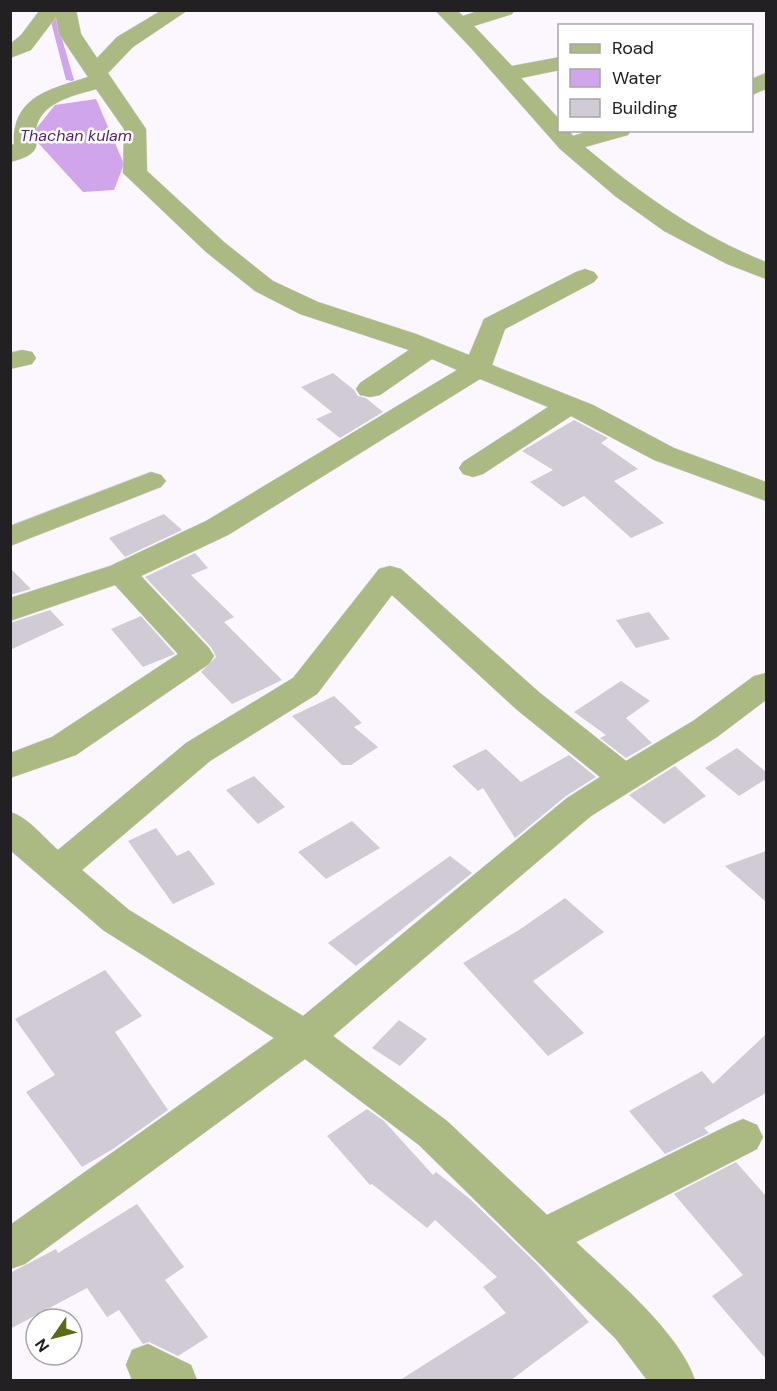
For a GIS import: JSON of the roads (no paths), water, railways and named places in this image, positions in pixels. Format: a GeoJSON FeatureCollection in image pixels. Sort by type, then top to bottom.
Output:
{"type":"FeatureCollection","features":[{"type":"Feature","properties":{"kind":"street"},"geometry":{"type":"LineString","coordinates":[[10,52],[18,50],[36,33],[51,10]]}},
{"type":"Feature","properties":{"kind":"street"},"geometry":{"type":"LineString","coordinates":[[65,10],[70,34],[135,129],[135,173],[215,247],[264,286],[309,308],[429,350],[569,405],[664,454],[766,492]]}},
{"type":"Feature","properties":{"kind":"street"},"geometry":{"type":"LineString","coordinates":[[10,155],[26,147],[24,133],[32,110],[44,100],[99,76],[125,42],[178,10]]}},
{"type":"Feature","properties":{"kind":"street"},"geometry":{"type":"LineString","coordinates":[[453,17],[506,10]]}},
{"type":"Feature","properties":{"kind":"street"},"geometry":{"type":"LineString","coordinates":[[453,17],[568,144],[623,191],[673,226],[736,259],[766,271]]}},
{"type":"Feature","properties":{"kind":"street"},"geometry":{"type":"LineString","coordinates":[[507,74],[558,63]]}},
{"type":"Feature","properties":{"kind":"street"},"geometry":{"type":"LineString","coordinates":[[568,144],[613,132]]}},
{"type":"Feature","properties":{"kind":"street"},"geometry":{"type":"LineString","coordinates":[[10,611],[31,601],[121,573],[217,528],[477,369],[493,325],[585,277]]}},
{"type":"Feature","properties":{"kind":"street"},"geometry":{"type":"LineString","coordinates":[[370,389],[429,350]]}},
{"type":"Feature","properties":{"kind":"street"},"geometry":{"type":"LineString","coordinates":[[474,468],[569,405]]}},
{"type":"Feature","properties":{"kind":"street"},"geometry":{"type":"LineString","coordinates":[[10,537],[151,481]]}},
{"type":"Feature","properties":{"kind":"street"},"geometry":{"type":"LineString","coordinates":[[10,766],[64,746],[198,656],[121,573]]}},
{"type":"Feature","properties":{"kind":"street"},"geometry":{"type":"LineString","coordinates":[[58,870],[198,752],[305,686],[390,576],[528,701],[625,779]]}},
{"type":"Feature","properties":{"kind":"street"},"geometry":{"type":"LineString","coordinates":[[10,1250],[305,1037],[579,807],[705,729],[766,684]]}},
{"type":"Feature","properties":{"kind":"street"},"geometry":{"type":"LineString","coordinates":[[10,825],[18,836],[116,920],[305,1037],[433,1132],[632,1324],[673,1380]]}},
{"type":"Feature","properties":{"kind":"street"},"geometry":{"type":"LineString","coordinates":[[542,1238],[742,1137]]}},
{"type":"Feature","properties":{"kind":"water","name":"Thachan kulam"},"geometry":{"type":"Polygon","coordinates":[[[96,99],[124,164],[114,190],[83,192],[31,135],[55,105],[96,99]]]}},
{"type":"Feature","properties":{"kind":"waterway"},"geometry":{"type":"LineString","coordinates":[[53,18],[70,80]]}}]}
